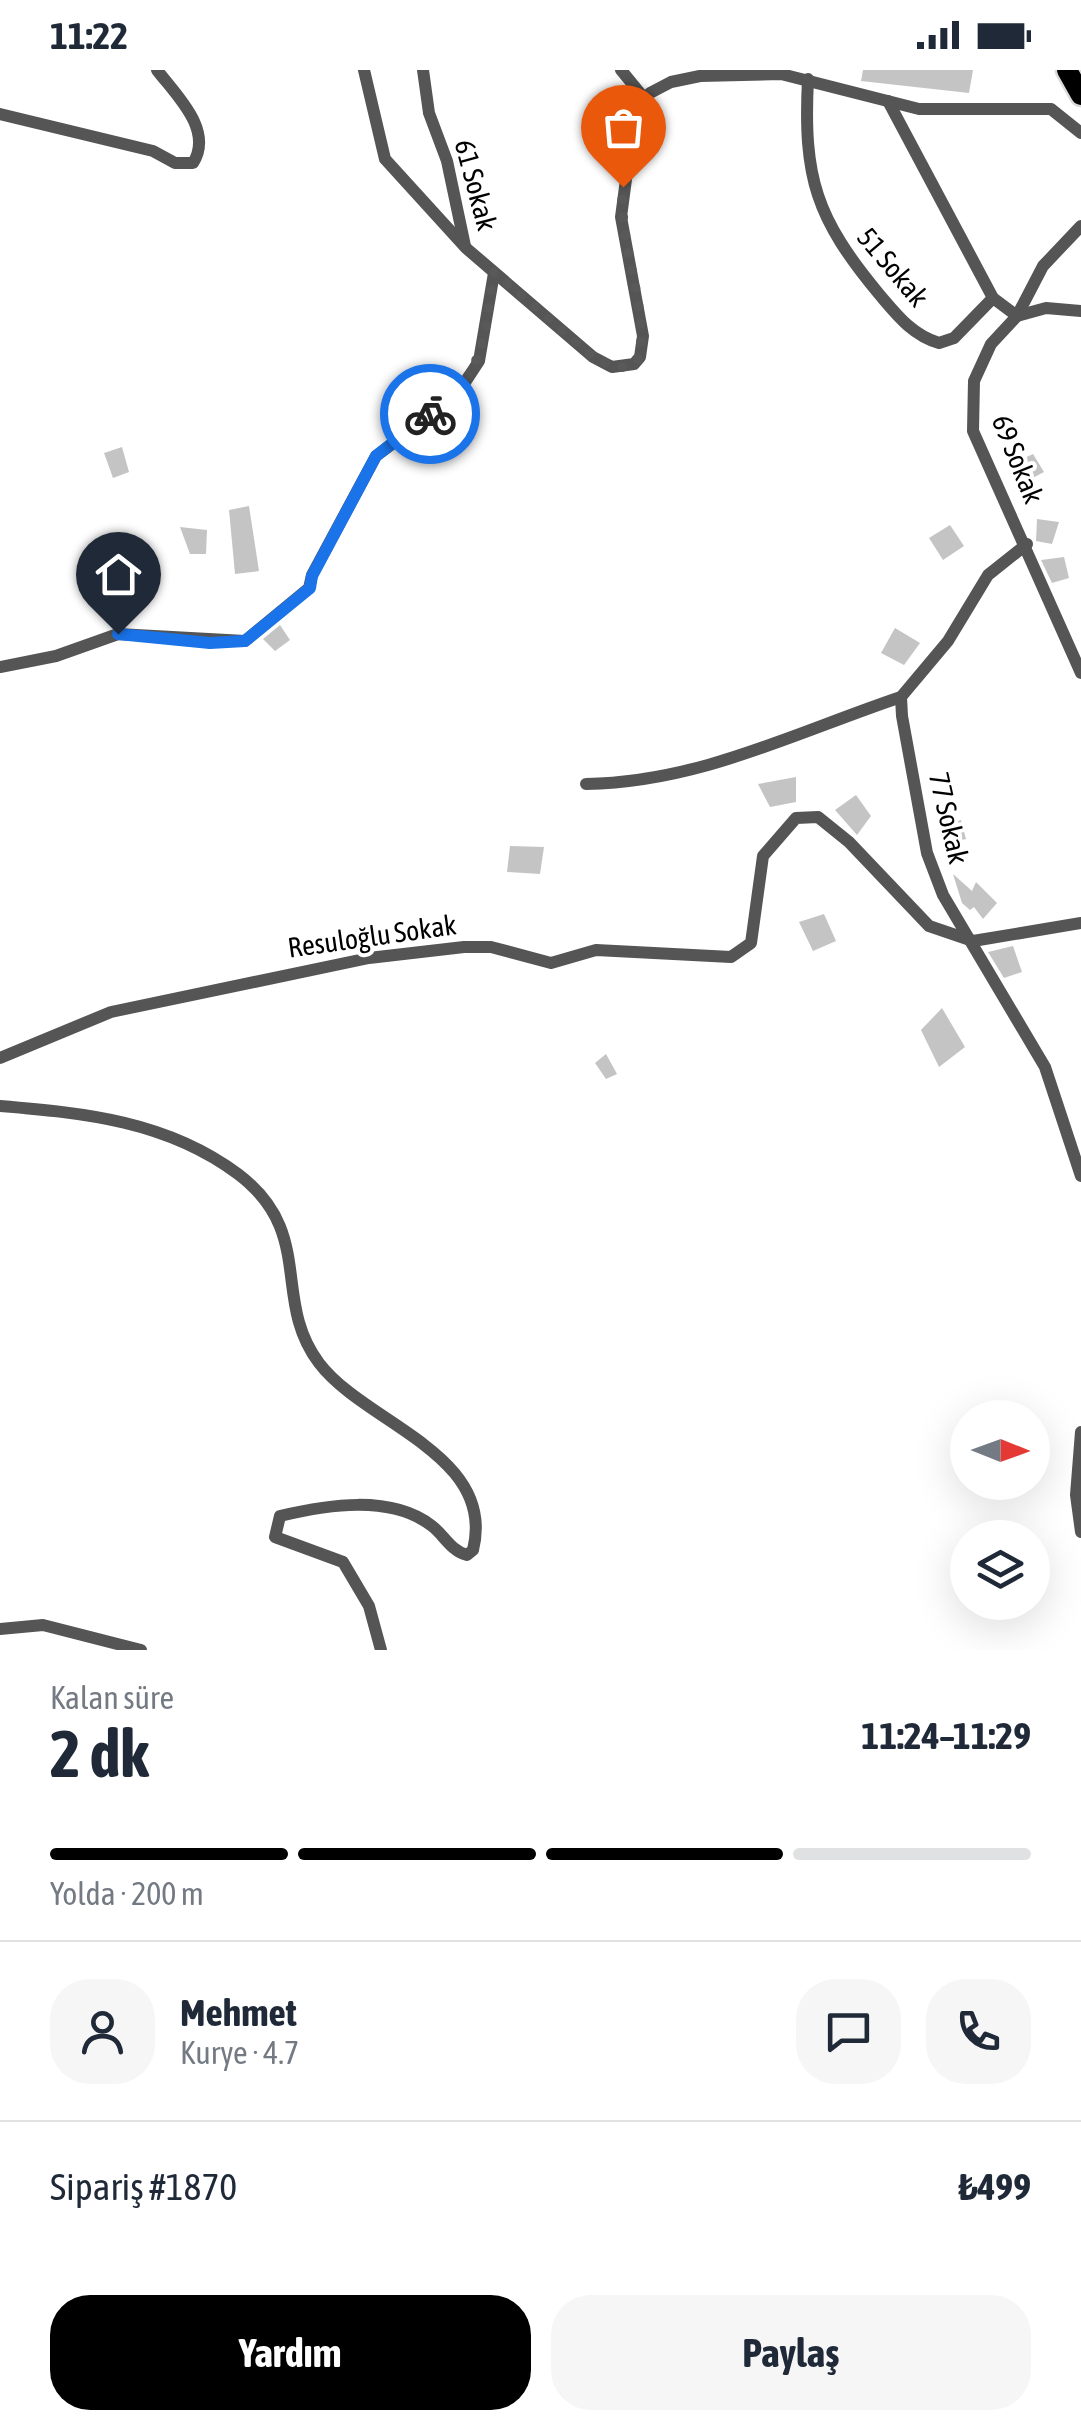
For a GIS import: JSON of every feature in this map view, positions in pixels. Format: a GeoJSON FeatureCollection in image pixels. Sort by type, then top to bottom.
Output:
{"type":"FeatureCollection","features":[{"type":"Feature","properties":{"kind":"highway"},"geometry":{"type":"LineString","coordinates":[[1068,70],[1081,95]]}},
{"type":"Feature","properties":{"kind":"street"},"geometry":{"type":"LineString","coordinates":[[0,114],[153,151],[175,163],[193,163],[200,147],[196,126],[157,70]]}},
{"type":"Feature","properties":{"kind":"street"},"geometry":{"type":"LineString","coordinates":[[364,70],[385,159],[466,248]]}},
{"type":"Feature","properties":{"kind":"street","name":"61 Sokak"},"geometry":{"type":"LineString","coordinates":[[423,70],[429,113],[447,160],[466,248],[593,357],[612,367],[626,368],[640,357],[643,336],[620,217],[631,129],[644,98]]}},
{"type":"Feature","properties":{"kind":"street"},"geometry":{"type":"LineString","coordinates":[[622,70],[644,98],[673,76],[752,74],[808,79],[918,109],[1051,109],[1081,133]]}},
{"type":"Feature","properties":{"kind":"street","name":"51 Sokak"},"geometry":{"type":"LineString","coordinates":[[808,79],[809,168],[818,203],[840,247],[903,323],[939,343],[954,338],[993,298]]}},
{"type":"Feature","properties":{"kind":"street"},"geometry":{"type":"LineString","coordinates":[[888,101],[993,298],[1017,316],[1046,308],[1081,311]]}},
{"type":"Feature","properties":{"kind":"street","name":"69 Sokak"},"geometry":{"type":"LineString","coordinates":[[1081,226],[1043,266],[1017,316],[991,344],[974,381],[972,403],[974,431],[1081,673]]}},
{"type":"Feature","properties":{"kind":"street"},"geometry":{"type":"LineString","coordinates":[[0,668],[56,656],[118,634],[210,643],[245,641],[310,588],[312,576],[376,456],[456,396],[479,361],[494,272]]}},
{"type":"Feature","properties":{"kind":"street"},"geometry":{"type":"LineString","coordinates":[[586,784],[642,783],[735,760],[775,740],[901,697],[948,641],[988,575],[1027,544]]}},
{"type":"Feature","properties":{"kind":"street","name":"77 Sokak"},"geometry":{"type":"LineString","coordinates":[[901,697],[926,853],[942,895],[1045,1067],[1081,1176]]}},
{"type":"Feature","properties":{"kind":"street","name":"Resuloğlu Sokak"},"geometry":{"type":"LineString","coordinates":[[0,1058],[111,1012],[369,958],[464,947],[491,947],[551,963],[596,950],[731,957],[751,943],[763,856],[796,818],[818,817],[849,842],[930,926],[973,941]]}},
{"type":"Feature","properties":{"kind":"street"},"geometry":{"type":"LineString","coordinates":[[973,941],[1081,924]]}},
{"type":"Feature","properties":{"kind":"street"},"geometry":{"type":"LineString","coordinates":[[0,1106],[130,1121],[234,1171],[266,1197],[280,1221],[307,1343],[351,1397],[446,1460],[472,1504],[478,1523],[473,1550],[467,1555],[458,1553],[430,1524],[398,1508],[326,1507],[280,1516],[275,1537],[342,1562],[369,1606],[381,1650]]}},
{"type":"Feature","properties":{"kind":"street"},"geometry":{"type":"LineString","coordinates":[[1081,1432],[1076,1495],[1081,1532]]}},
{"type":"Feature","properties":{"kind":"street"},"geometry":{"type":"LineString","coordinates":[[0,1630],[43,1625],[141,1650]]}},
{"type":"Feature","properties":{"kind":"building"},"geometry":{"type":"Polygon","coordinates":[[[863,70],[973,70],[969,93],[861,81],[863,70]]]}},
{"type":"Feature","properties":{"kind":"building"},"geometry":{"type":"Polygon","coordinates":[[[122,447],[129,472],[113,478],[104,453],[122,447]]]}},
{"type":"Feature","properties":{"kind":"building"},"geometry":{"type":"Polygon","coordinates":[[[1033,454],[1044,472],[1025,482],[1012,464],[1033,454]]]}},
{"type":"Feature","properties":{"kind":"building"},"geometry":{"type":"Polygon","coordinates":[[[249,506],[259,571],[235,574],[229,510],[249,506]]]}},
{"type":"Feature","properties":{"kind":"building"},"geometry":{"type":"Polygon","coordinates":[[[1037,519],[1059,522],[1052,544],[1036,541],[1037,519]]]}},
{"type":"Feature","properties":{"kind":"building"},"geometry":{"type":"Polygon","coordinates":[[[950,525],[964,546],[943,560],[929,538],[950,525]]]}},
{"type":"Feature","properties":{"kind":"building"},"geometry":{"type":"Polygon","coordinates":[[[180,527],[207,530],[206,554],[190,554],[180,527]]]}},
{"type":"Feature","properties":{"kind":"building"},"geometry":{"type":"Polygon","coordinates":[[[1064,557],[1069,578],[1052,583],[1041,560],[1064,557]]]}},
{"type":"Feature","properties":{"kind":"building"},"geometry":{"type":"Polygon","coordinates":[[[280,625],[290,640],[275,651],[263,639],[280,625]]]}},
{"type":"Feature","properties":{"kind":"building"},"geometry":{"type":"Polygon","coordinates":[[[895,628],[920,643],[904,665],[881,653],[895,628]]]}},
{"type":"Feature","properties":{"kind":"building"},"geometry":{"type":"Polygon","coordinates":[[[796,777],[796,802],[770,807],[758,784],[796,777]]]}},
{"type":"Feature","properties":{"kind":"building"},"geometry":{"type":"Polygon","coordinates":[[[856,795],[871,816],[857,835],[835,810],[856,795]]]}},
{"type":"Feature","properties":{"kind":"building"},"geometry":{"type":"Polygon","coordinates":[[[948,806],[952,822],[961,820],[966,839],[943,845],[935,810],[948,806]]]}},
{"type":"Feature","properties":{"kind":"building"},"geometry":{"type":"Polygon","coordinates":[[[510,846],[544,847],[540,874],[507,872],[510,846]]]}},
{"type":"Feature","properties":{"kind":"building"},"geometry":{"type":"Polygon","coordinates":[[[953,874],[972,891],[976,882],[997,903],[983,919],[974,907],[970,910],[962,903],[953,874]]]}},
{"type":"Feature","properties":{"kind":"building"},"geometry":{"type":"Polygon","coordinates":[[[824,914],[836,941],[813,951],[799,922],[824,914]]]}},
{"type":"Feature","properties":{"kind":"building"},"geometry":{"type":"Polygon","coordinates":[[[1013,946],[1022,972],[1004,978],[988,952],[1013,946]]]}},
{"type":"Feature","properties":{"kind":"building"},"geometry":{"type":"Polygon","coordinates":[[[942,1008],[965,1047],[939,1067],[921,1030],[942,1008]]]}},
{"type":"Feature","properties":{"kind":"building"},"geometry":{"type":"Polygon","coordinates":[[[606,1054],[617,1074],[606,1079],[595,1063],[606,1054]]]}},
{"type":"Feature","properties":{"kind":"way so far"},"geometry":{"type":"LineString","coordinates":[[430,414],[456,396],[479,361],[494,272],[593,357],[612,367],[626,368],[640,357],[643,336],[620,217],[623,187]]}},
{"type":"Feature","properties":{"kind":"route"},"geometry":{"type":"LineString","coordinates":[[118,634],[151,634],[210,643],[245,641],[310,588],[312,576],[376,456],[430,414]]}}]}
